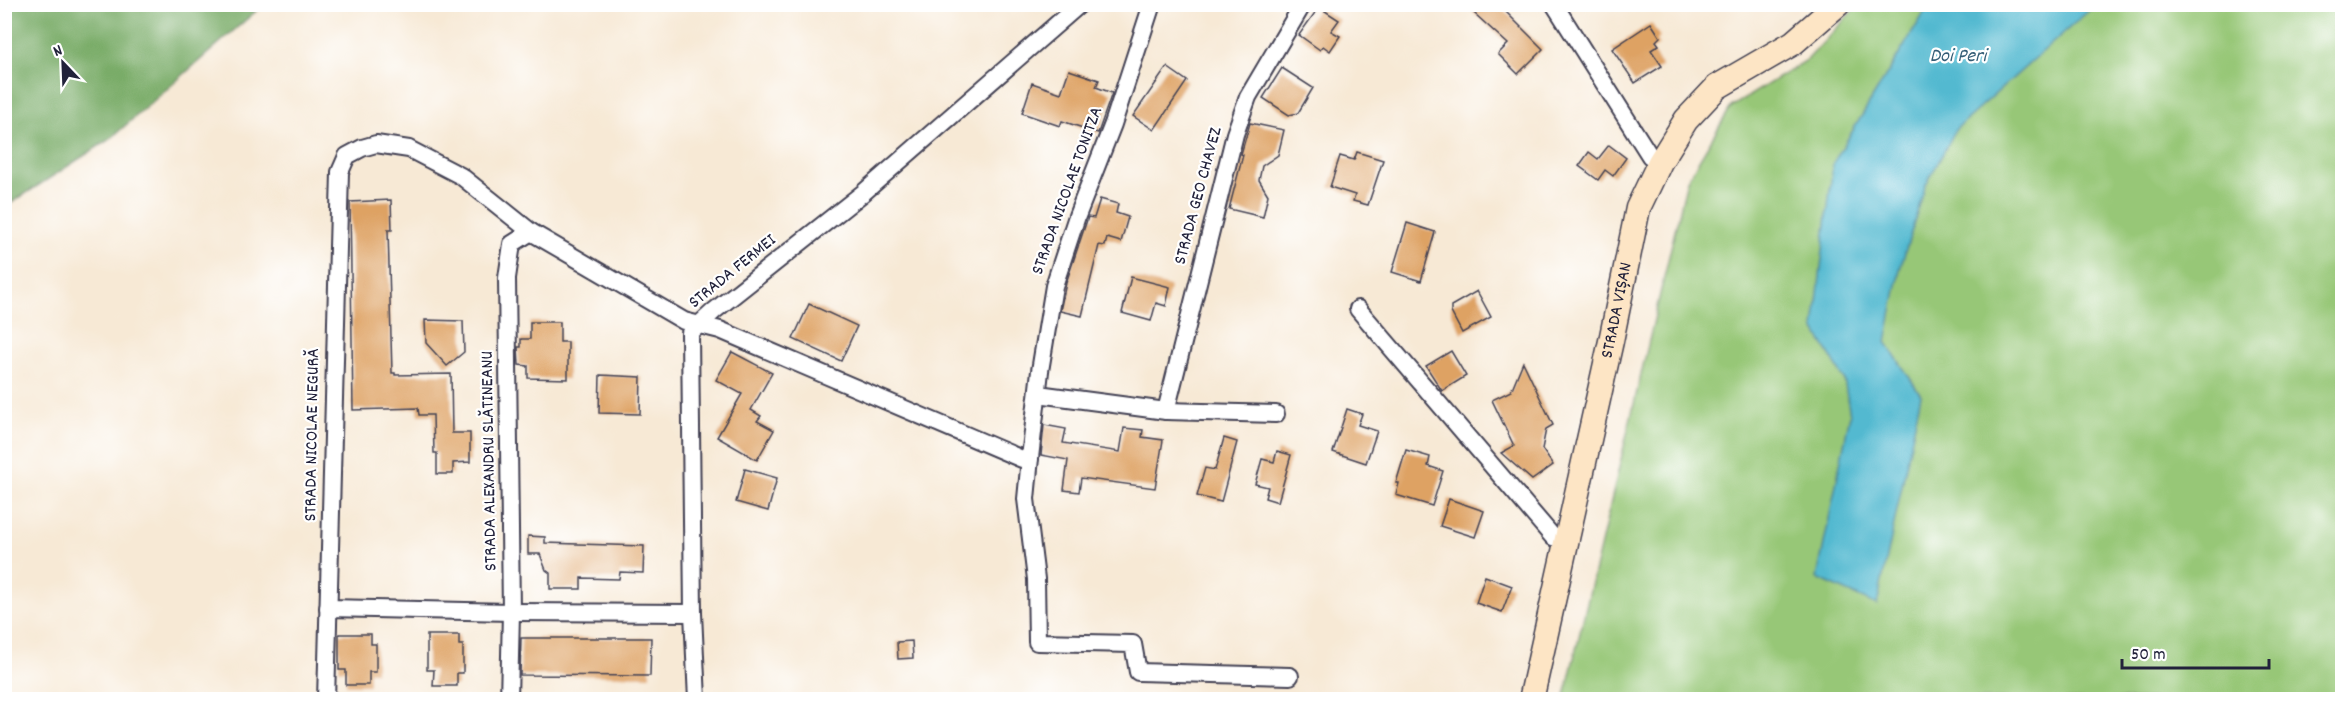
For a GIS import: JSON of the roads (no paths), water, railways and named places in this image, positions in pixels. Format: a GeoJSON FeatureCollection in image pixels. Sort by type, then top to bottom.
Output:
{"type":"FeatureCollection","features":[{"type":"Feature","properties":{"kind":"street","name":"STRADA FERMEI"},"geometry":{"type":"LineString","coordinates":[[697,699],[693,613],[690,333],[863,193],[1080,4]]}},
{"type":"Feature","properties":{"kind":"street","name":"STRADA NICOLAE TONITZA"},"geometry":{"type":"LineString","coordinates":[[1152,4],[1113,124],[1077,216],[1054,286],[1026,499],[1036,579],[1037,642],[1133,644],[1138,672],[1290,676]]}},
{"type":"Feature","properties":{"kind":"street","name":"STRADA GEO CHAVEZ"},"geometry":{"type":"LineString","coordinates":[[1166,411],[1235,134],[1248,97],[1303,4]]}},
{"type":"Feature","properties":{"kind":"street"},"geometry":{"type":"LineString","coordinates":[[1554,4],[1650,156],[1660,162]]}},
{"type":"Feature","properties":{"kind":"street","name":"STRADA VIȘAN"},"geometry":{"type":"LineString","coordinates":[[1532,699],[1638,208],[1660,162],[1686,120],[1717,87],[1793,43],[1838,4]]}},
{"type":"Feature","properties":{"kind":"street","name":"STRADA NICOLAE NEGURĂ"},"geometry":{"type":"LineString","coordinates":[[326,699],[340,172],[347,156],[376,144],[410,149],[461,176],[531,232]]}},
{"type":"Feature","properties":{"kind":"street"},"geometry":{"type":"LineString","coordinates":[[531,232],[684,321],[720,330],[1022,459],[1030,458]]}},
{"type":"Feature","properties":{"kind":"street","name":"STRADA ALEXANDRU SLĂTINEANU"},"geometry":{"type":"LineString","coordinates":[[509,699],[511,612],[507,278],[512,244],[531,232]]}},
{"type":"Feature","properties":{"kind":"street"},"geometry":{"type":"LineString","coordinates":[[1358,309],[1552,537],[1567,541]]}},
{"type":"Feature","properties":{"kind":"street"},"geometry":{"type":"LineString","coordinates":[[1038,394],[1166,411],[1276,414]]}},
{"type":"Feature","properties":{"kind":"street"},"geometry":{"type":"LineString","coordinates":[[328,608],[693,613]]}},
{"type":"Feature","properties":{"kind":"water","name":"Doi Peri"},"geometry":{"type":"Polygon","coordinates":[[[1929,5],[2095,5],[1956,129],[1925,187],[1900,269],[1886,342],[1921,395],[1877,605],[1817,578],[1850,415],[1844,379],[1814,328],[1833,163],[1929,5]]]}}]}
